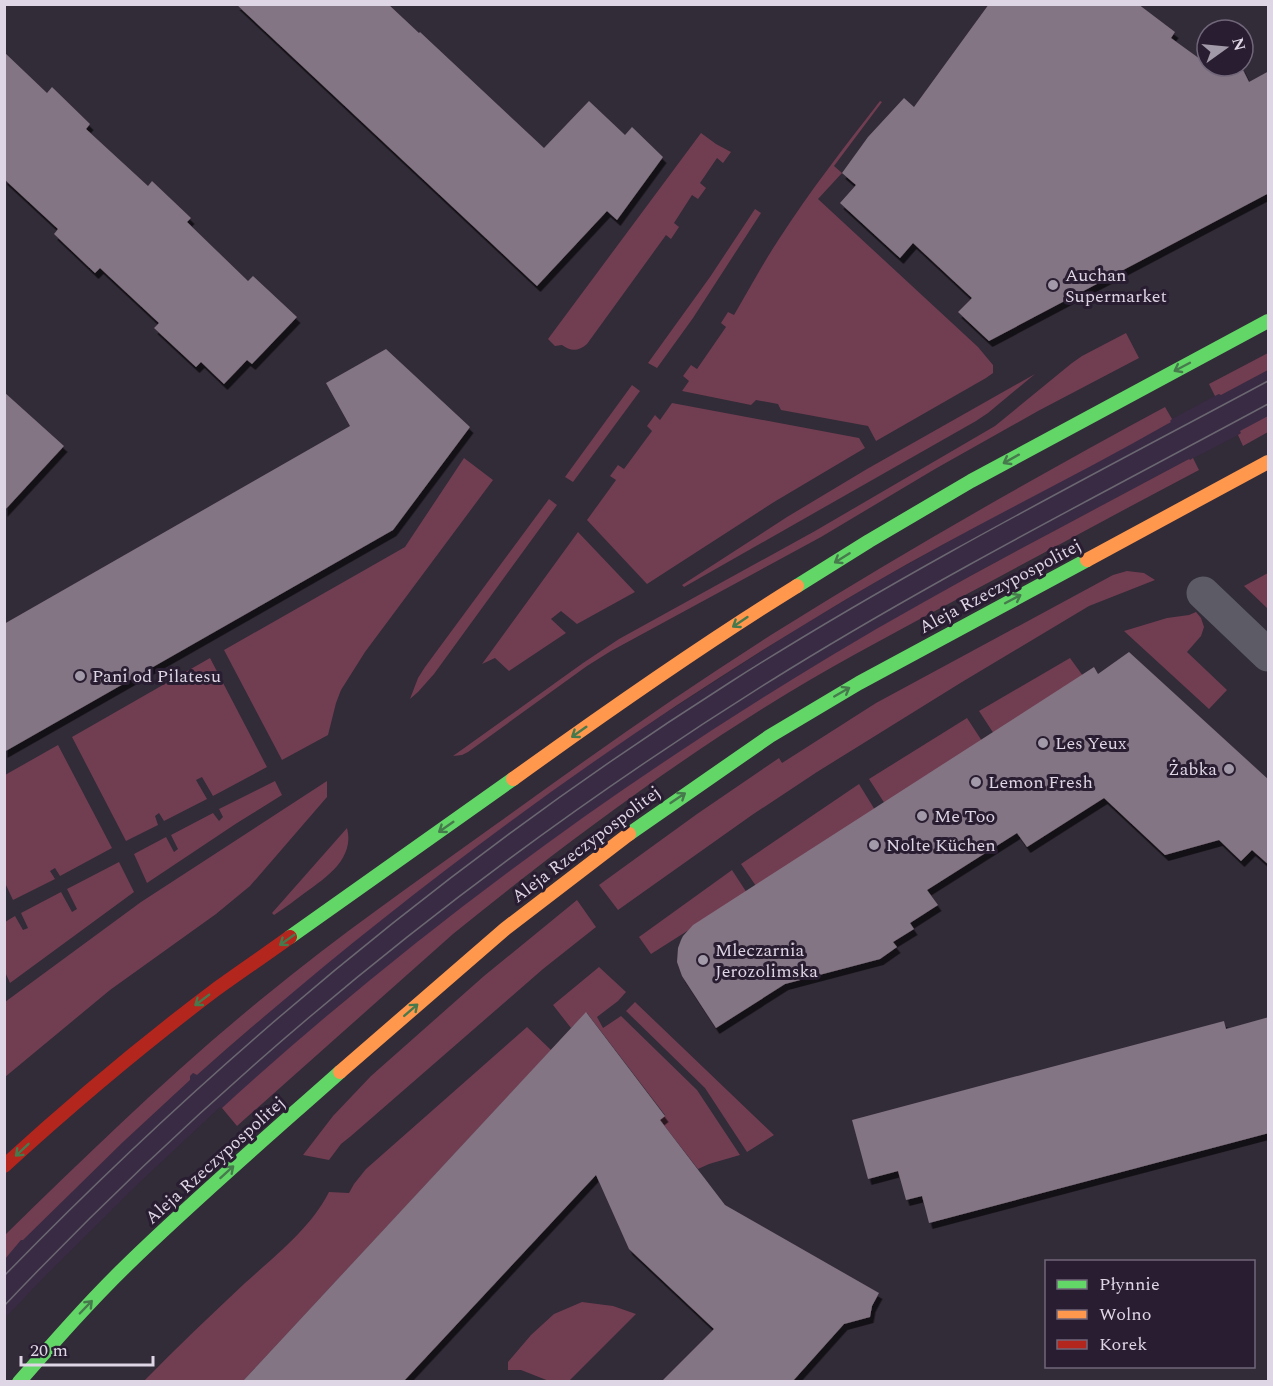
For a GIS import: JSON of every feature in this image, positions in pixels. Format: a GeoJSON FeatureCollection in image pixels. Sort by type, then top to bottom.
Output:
{"type":"FeatureCollection","features":[{"type":"Feature","properties":{"kind":"street"},"geometry":{"type":"LineString","coordinates":[[4,1166],[85,1093],[192,1008],[674,666],[789,590],[971,481],[1269,321]]}},
{"type":"Feature","properties":{"kind":"street","name":"Aleja Rzeczypospolitej"},"geometry":{"type":"LineString","coordinates":[[19,1382],[58,1336],[126,1266],[206,1191],[505,928],[648,819],[742,755],[859,683],[1269,462]]}},
{"type":"Feature","properties":{"kind":"street"},"geometry":{"type":"LineString","coordinates":[[1203,593],[1269,655]]}},
{"type":"Feature","properties":{"kind":"shaded area"},"geometry":{"type":"Polygon","coordinates":[[[880,101],[882,102],[834,166],[842,173],[818,199],[978,347],[993,365],[993,373],[876,441],[868,426],[781,410],[778,404],[756,400],[751,405],[682,391],[689,381],[683,376],[691,365],[697,369],[726,327],[721,323],[728,312],[734,315],[767,257],[791,221],[880,101]]]}},
{"type":"Feature","properties":{"kind":"shaded area"},"geometry":{"type":"Polygon","coordinates":[[[701,133],[731,152],[723,163],[717,158],[700,183],[706,188],[698,199],[692,195],[674,223],[679,227],[671,239],[666,235],[587,344],[575,350],[562,345],[555,346],[548,339],[701,133]]]}},
{"type":"Feature","properties":{"kind":"shaded area"},"geometry":{"type":"Polygon","coordinates":[[[755,209],[761,213],[693,318],[657,368],[648,363],[710,277],[755,209]]]}},
{"type":"Feature","properties":{"kind":"shaded area"},"geometry":{"type":"Polygon","coordinates":[[[1126,333],[1139,358],[1038,411],[821,537],[611,651],[468,752],[453,756],[619,639],[815,531],[995,426],[1072,363],[1126,333]]]}},
{"type":"Feature","properties":{"kind":"shaded area"},"geometry":{"type":"Polygon","coordinates":[[[1268,353],[1268,370],[1215,396],[1209,384],[1268,353]]]}},
{"type":"Feature","properties":{"kind":"shaded area"},"geometry":{"type":"Polygon","coordinates":[[[1268,370],[1268,416],[1238,435],[977,572],[829,657],[623,790],[490,887],[343,1002],[222,1108],[220,1107],[142,1180],[5,1318],[5,1259],[21,1240],[190,1080],[193,1073],[197,1075],[304,982],[473,848],[636,732],[795,630],[964,533],[1166,425],[1172,419],[1268,370]]]}},
{"type":"Feature","properties":{"kind":"shaded area"},"geometry":{"type":"Polygon","coordinates":[[[1035,374],[976,421],[684,587],[682,585],[787,517],[867,469],[1035,374]]]}},
{"type":"Feature","properties":{"kind":"shaded area"},"geometry":{"type":"Polygon","coordinates":[[[632,385],[640,391],[573,482],[565,477],[632,385]]]}},
{"type":"Feature","properties":{"kind":"shaded area"},"geometry":{"type":"Polygon","coordinates":[[[672,403],[859,438],[865,448],[774,502],[647,584],[587,520],[616,480],[610,476],[618,465],[624,469],[652,431],[647,426],[655,415],[660,420],[672,403]]]}},
{"type":"Feature","properties":{"kind":"shaded area"},"geometry":{"type":"Polygon","coordinates":[[[1165,407],[1172,419],[1171,422],[911,562],[784,637],[695,693],[523,812],[357,939],[197,1075],[193,1073],[190,1080],[21,1240],[5,1259],[5,1235],[132,1113],[264,997],[378,909],[636,725],[779,630],[970,516],[1165,407]]]}},
{"type":"Feature","properties":{"kind":"shaded area"},"geometry":{"type":"Polygon","coordinates":[[[1268,416],[1268,432],[1243,446],[1238,435],[1240,431],[1268,416]]]}},
{"type":"Feature","properties":{"kind":"shaded area"},"geometry":{"type":"Polygon","coordinates":[[[464,458],[493,480],[365,652],[341,690],[328,735],[282,760],[224,650],[405,547],[464,458]]]}},
{"type":"Feature","properties":{"kind":"shaded area"},"geometry":{"type":"Polygon","coordinates":[[[1193,458],[1199,470],[854,655],[744,720],[575,839],[453,934],[237,1126],[222,1108],[365,984],[439,925],[514,867],[669,758],[829,657],[918,605],[1193,458]]]}},
{"type":"Feature","properties":{"kind":"shaded area"},"geometry":{"type":"Polygon","coordinates":[[[549,499],[557,505],[434,674],[410,699],[425,667],[549,499]]]}},
{"type":"Feature","properties":{"kind":"shaded area"},"geometry":{"type":"Polygon","coordinates":[[[578,532],[635,592],[577,624],[561,611],[551,619],[566,633],[509,671],[495,658],[482,664],[578,532]]]}},
{"type":"Feature","properties":{"kind":"shaded area"},"geometry":{"type":"Polygon","coordinates":[[[1127,571],[1144,573],[1155,580],[1089,606],[962,682],[752,815],[618,910],[599,885],[779,758],[782,763],[876,703],[1113,575],[1127,571]]]}},
{"type":"Feature","properties":{"kind":"shaded area"},"geometry":{"type":"Polygon","coordinates":[[[1268,573],[1268,609],[1244,586],[1268,573]]]}},
{"type":"Feature","properties":{"kind":"shaded area"},"geometry":{"type":"Polygon","coordinates":[[[1196,612],[1204,627],[1201,636],[1187,652],[1227,690],[1209,709],[1124,631],[1196,612]]]}},
{"type":"Feature","properties":{"kind":"shaded area"},"geometry":{"type":"Polygon","coordinates":[[[210,658],[267,767],[213,796],[202,777],[196,780],[207,799],[164,821],[159,813],[155,816],[158,825],[126,841],[72,737],[210,658]]]}},
{"type":"Feature","properties":{"kind":"shaded area"},"geometry":{"type":"Polygon","coordinates":[[[1070,658],[1083,676],[994,734],[979,711],[1070,658]]]}},
{"type":"Feature","properties":{"kind":"shaded area"},"geometry":{"type":"Polygon","coordinates":[[[967,718],[982,741],[885,804],[869,779],[967,718]]]}},
{"type":"Feature","properties":{"kind":"shaded area"},"geometry":{"type":"Polygon","coordinates":[[[58,745],[112,848],[60,876],[55,868],[50,871],[55,879],[13,900],[5,883],[5,775],[58,745]]]}},
{"type":"Feature","properties":{"kind":"shaded area"},"geometry":{"type":"Polygon","coordinates":[[[275,781],[282,795],[147,883],[134,854],[166,837],[174,852],[178,849],[171,835],[213,813],[219,821],[223,817],[219,809],[275,781]]]}},
{"type":"Feature","properties":{"kind":"shaded area"},"geometry":{"type":"Polygon","coordinates":[[[327,781],[327,797],[250,886],[216,914],[110,990],[5,1077],[5,1002],[141,902],[327,781]]]}},
{"type":"Feature","properties":{"kind":"shaded area"},"geometry":{"type":"Polygon","coordinates":[[[859,784],[875,810],[756,886],[741,864],[859,784]]]}},
{"type":"Feature","properties":{"kind":"shaded area"},"geometry":{"type":"Polygon","coordinates":[[[347,828],[347,849],[337,866],[322,880],[274,915],[272,913],[347,828]]]}},
{"type":"Feature","properties":{"kind":"shaded area"},"geometry":{"type":"Polygon","coordinates":[[[119,862],[134,892],[10,983],[5,972],[5,922],[15,916],[23,930],[28,928],[21,913],[61,892],[72,912],[77,909],[67,889],[119,862]]]}},
{"type":"Feature","properties":{"kind":"shaded area"},"geometry":{"type":"Polygon","coordinates":[[[732,870],[747,893],[651,954],[639,937],[732,870]]]}},
{"type":"Feature","properties":{"kind":"shaded area"},"geometry":{"type":"Polygon","coordinates":[[[577,900],[596,927],[543,969],[341,1144],[329,1160],[303,1155],[333,1116],[371,1076],[484,976],[577,900]]]}},
{"type":"Feature","properties":{"kind":"shaded area"},"geometry":{"type":"Polygon","coordinates":[[[599,967],[626,992],[597,1017],[603,1028],[621,1016],[697,1090],[740,1155],[698,1169],[660,1120],[665,1115],[587,1013],[571,1028],[553,1005],[599,967]]]}},
{"type":"Feature","properties":{"kind":"shaded area"},"geometry":{"type":"Polygon","coordinates":[[[635,1002],[774,1135],[747,1152],[705,1088],[626,1011],[635,1002]]]}},
{"type":"Feature","properties":{"kind":"shaded area"},"geometry":{"type":"Polygon","coordinates":[[[527,1027],[551,1050],[243,1381],[143,1382],[219,1307],[292,1241],[312,1218],[329,1192],[349,1193],[366,1169],[527,1027]]]}},
{"type":"Feature","properties":{"kind":"shaded area"},"geometry":{"type":"Polygon","coordinates":[[[582,1302],[613,1306],[636,1314],[569,1381],[549,1381],[521,1370],[508,1370],[508,1362],[531,1335],[554,1314],[582,1302]]]}},
{"type":"Feature","properties":{"kind":"building"},"geometry":{"type":"Polygon","coordinates":[[[236,4],[388,4],[544,148],[589,101],[625,135],[632,127],[663,157],[617,220],[607,211],[537,286],[236,4]]]}},
{"type":"Feature","properties":{"kind":"building"},"geometry":{"type":"Polygon","coordinates":[[[989,4],[1138,4],[1175,32],[1171,38],[1195,55],[1195,78],[1247,78],[1249,82],[1269,71],[1269,193],[989,341],[958,312],[972,298],[913,243],[900,258],[840,203],[856,185],[842,173],[868,137],[904,98],[914,107],[989,4]]]}},
{"type":"Feature","properties":{"kind":"building"},"geometry":{"type":"Polygon","coordinates":[[[4,52],[47,93],[52,87],[90,124],[86,129],[148,186],[152,181],[191,218],[187,222],[248,281],[253,276],[297,317],[252,364],[247,360],[224,384],[201,362],[196,367],[154,328],[159,323],[100,268],[95,273],[54,234],[58,229],[4,179],[4,52]]]}},
{"type":"Feature","properties":{"kind":"building"},"geometry":{"type":"Polygon","coordinates":[[[386,349],[470,427],[393,530],[4,752],[4,624],[350,426],[326,383],[386,349]]]}},
{"type":"Feature","properties":{"kind":"building"},"geometry":{"type":"Polygon","coordinates":[[[4,392],[64,446],[4,511],[4,392]]]}},
{"type":"Feature","properties":{"kind":"building"},"geometry":{"type":"Polygon","coordinates":[[[1129,652],[1269,780],[1269,865],[1252,850],[1241,861],[1219,840],[1165,855],[1104,798],[1027,847],[1017,833],[927,890],[938,905],[910,923],[914,929],[893,942],[897,947],[880,959],[785,984],[716,1028],[682,976],[677,962],[681,940],[693,925],[1094,667],[1098,674],[1129,652]]]}},
{"type":"Feature","properties":{"kind":"building"},"geometry":{"type":"Polygon","coordinates":[[[586,1012],[665,1116],[660,1120],[725,1205],[879,1293],[872,1306],[870,1317],[844,1324],[792,1382],[661,1382],[714,1329],[629,1249],[596,1175],[403,1382],[242,1382],[586,1012]]]}},
{"type":"Feature","properties":{"kind":"building"},"geometry":{"type":"Polygon","coordinates":[[[1269,1017],[1269,1133],[929,1223],[922,1196],[906,1200],[898,1171],[868,1179],[852,1120],[1224,1021],[1226,1029],[1269,1017]]]}},
{"type":"Feature","properties":{"kind":"tram line"},"geometry":{"type":"LineString","coordinates":[[4,1276],[173,1112],[350,958],[441,885],[631,747],[795,642],[928,564],[1268,381]]}},
{"type":"Feature","properties":{"kind":"tram line"},"geometry":{"type":"LineString","coordinates":[[4,1306],[184,1128],[279,1044],[376,962],[475,884],[577,810],[682,738],[788,670],[906,600],[1268,404]]}},
{"type":"Feature","properties":{"kind":"traffic: fast"},"geometry":{"type":"LineString","coordinates":[[797,586],[971,481],[1268,321]]}},
{"type":"Feature","properties":{"kind":"traffic: fast"},"geometry":{"type":"LineString","coordinates":[[629,834],[770,736],[859,683],[1087,560]]}},
{"type":"Feature","properties":{"kind":"traffic: fast"},"geometry":{"type":"LineString","coordinates":[[290,937],[513,779]]}},
{"type":"Feature","properties":{"kind":"traffic: fast"},"geometry":{"type":"LineString","coordinates":[[19,1382],[127,1265],[340,1072]]}},
{"type":"Feature","properties":{"kind":"traffic: slow"},"geometry":{"type":"LineString","coordinates":[[1087,560],[1268,462]]}},
{"type":"Feature","properties":{"kind":"traffic: slow"},"geometry":{"type":"LineString","coordinates":[[513,779],[654,680],[797,586]]}},
{"type":"Feature","properties":{"kind":"traffic: slow"},"geometry":{"type":"LineString","coordinates":[[340,1072],[505,929],[629,834]]}},
{"type":"Feature","properties":{"kind":"traffic: jam"},"geometry":{"type":"LineString","coordinates":[[4,1166],[161,1032],[290,937]]}},
{"type":"Feature","properties":{"kind":"place","name":"Auchan Supermarket"},"geometry":{"type":"Point","coordinates":[1053,285]}},
{"type":"Feature","properties":{"kind":"place","name":"Pani od Pilatesu"},"geometry":{"type":"Point","coordinates":[80,676]}},
{"type":"Feature","properties":{"kind":"place","name":"Les Yeux"},"geometry":{"type":"Point","coordinates":[1043,743]}},
{"type":"Feature","properties":{"kind":"place","name":"Żabka"},"geometry":{"type":"Point","coordinates":[1229,769]}},
{"type":"Feature","properties":{"kind":"place","name":"Lemon Fresh"},"geometry":{"type":"Point","coordinates":[976,782]}},
{"type":"Feature","properties":{"kind":"place","name":"Me Too"},"geometry":{"type":"Point","coordinates":[922,816]}},
{"type":"Feature","properties":{"kind":"place","name":"Nolte Küchen"},"geometry":{"type":"Point","coordinates":[874,845]}},
{"type":"Feature","properties":{"kind":"place","name":"Mleczarnia Jerozolimska"},"geometry":{"type":"Point","coordinates":[703,960]}}]}
